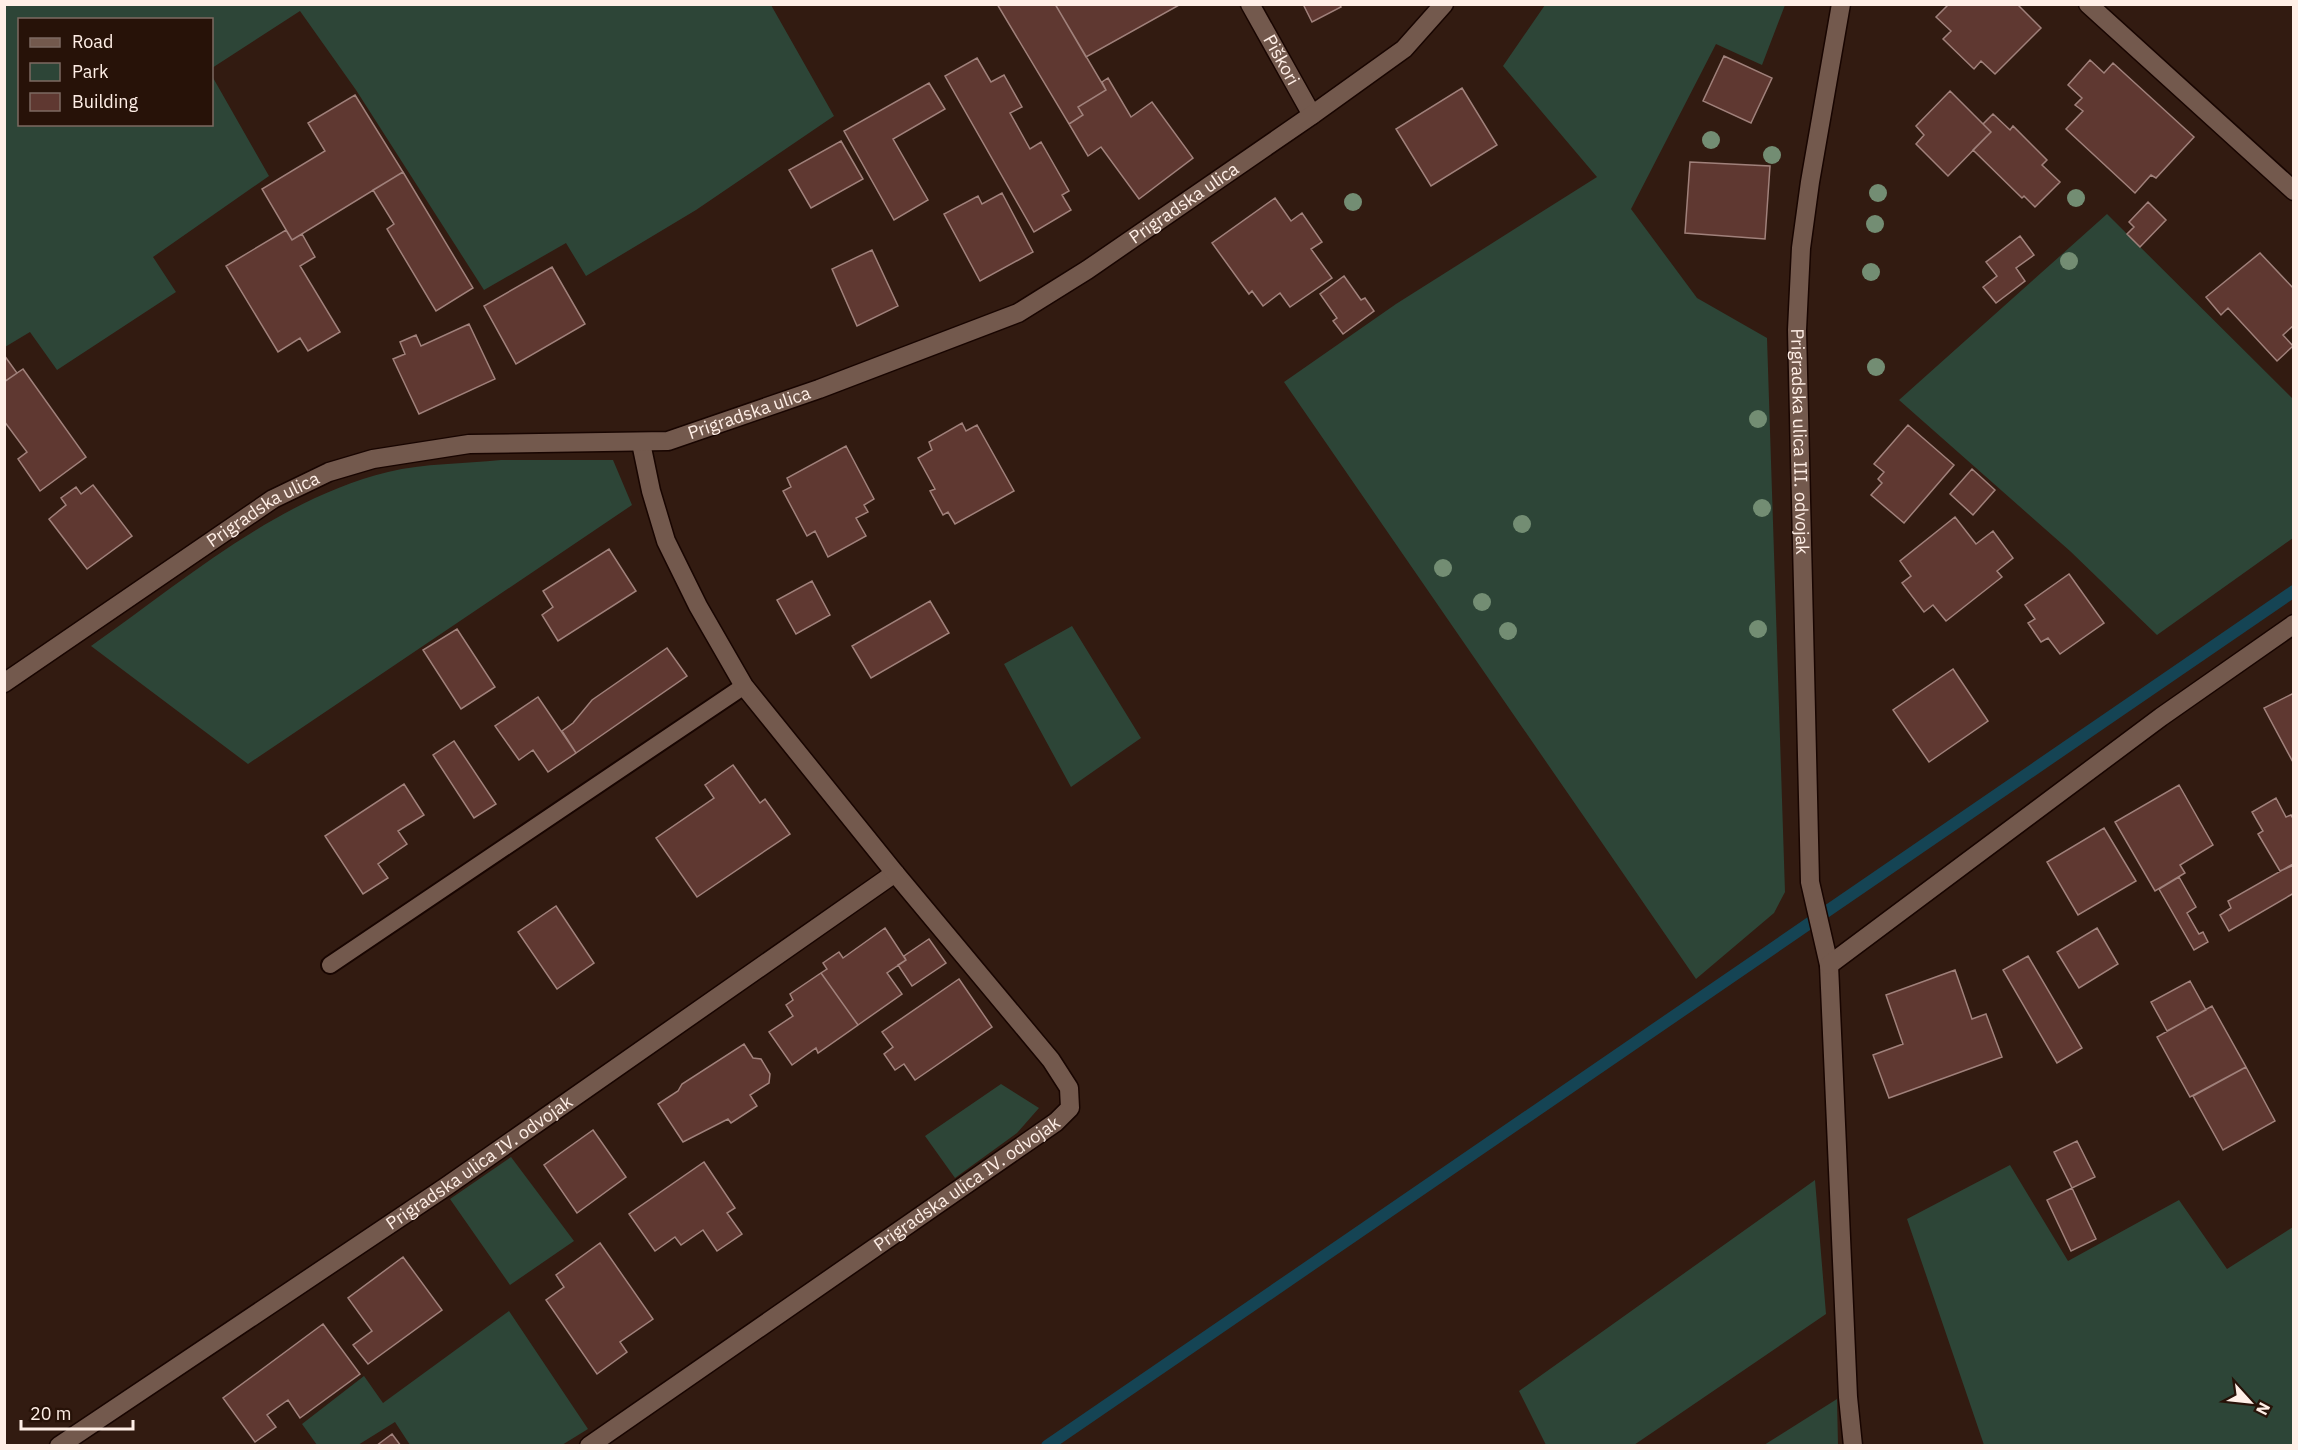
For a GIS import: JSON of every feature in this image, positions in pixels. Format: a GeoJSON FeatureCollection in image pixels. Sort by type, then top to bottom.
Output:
{"type":"FeatureCollection","features":[{"type":"Feature","properties":{"kind":"street","name":"Piškori"},"geometry":{"type":"LineString","coordinates":[[1250,4],[1312,115]]}},
{"type":"Feature","properties":{"kind":"street","name":"Prigradska ulica"},"geometry":{"type":"LineString","coordinates":[[4,682],[273,499],[303,482],[329,472],[383,457],[469,444],[668,441],[710,428],[1018,313],[1088,270],[1404,49],[1444,4]]}},
{"type":"Feature","properties":{"kind":"street","name":"Prigradska ulica III. odvojak"},"geometry":{"type":"LineString","coordinates":[[1841,4],[1801,248],[1797,330],[1810,882],[1828,965],[1847,1386],[1852,1446]]}},
{"type":"Feature","properties":{"kind":"street"},"geometry":{"type":"LineString","coordinates":[[2088,4],[2294,191]]}},
{"type":"Feature","properties":{"kind":"street","name":"Prigradska ulica IV. odvojak"},"geometry":{"type":"LineString","coordinates":[[589,1446],[1056,1122],[1070,1108],[1069,1088],[1052,1060],[895,873],[744,686],[698,606],[666,541],[651,490],[641,443]]}},
{"type":"Feature","properties":{"kind":"street"},"geometry":{"type":"LineString","coordinates":[[1828,965],[2162,717],[2294,624]]}},
{"type":"Feature","properties":{"kind":"street","name":"Prigradska ulica IV. odvojak"},"geometry":{"type":"LineString","coordinates":[[59,1446],[447,1186],[895,873]]}},
{"type":"Feature","properties":{"kind":"lane"},"geometry":{"type":"LineString","coordinates":[[330,965],[744,686]]}},
{"type":"Feature","properties":{"kind":"green space"},"geometry":{"type":"Polygon","coordinates":[[[5,4],[771,5],[834,116],[696,210],[586,276],[566,243],[484,290],[356,90],[300,11],[213,67],[213,18],[18,18],[18,126],[213,126],[213,78],[269,176],[153,257],[176,292],[57,370],[30,332],[5,347],[5,4]]]}},
{"type":"Feature","properties":{"kind":"green space"},"geometry":{"type":"Polygon","coordinates":[[[1545,5],[1785,5],[1762,65],[1716,44],[1631,209],[1697,298],[1767,338],[1785,892],[1774,913],[1696,979],[1284,382],[1396,304],[1597,177],[1503,66],[1545,5]]]}},
{"type":"Feature","properties":{"kind":"green space"},"geometry":{"type":"Polygon","coordinates":[[[2107,214],[2293,399],[2293,538],[2157,635],[2070,551],[1899,400],[2107,214]]]}},
{"type":"Feature","properties":{"kind":"green space"},"geometry":{"type":"Polygon","coordinates":[[[501,460],[613,460],[632,505],[248,764],[91,646],[232,545],[308,502],[347,485],[388,472],[430,465],[501,460]]]}},
{"type":"Feature","properties":{"kind":"green space"},"geometry":{"type":"Polygon","coordinates":[[[1072,626],[1141,738],[1071,787],[1004,664],[1072,626]]]}},
{"type":"Feature","properties":{"kind":"green space"},"geometry":{"type":"Polygon","coordinates":[[[1001,1084],[1039,1108],[1017,1133],[955,1178],[925,1136],[1001,1084]]]}},
{"type":"Feature","properties":{"kind":"green space"},"geometry":{"type":"Polygon","coordinates":[[[511,1157],[574,1241],[510,1285],[450,1199],[511,1157]]]}},
{"type":"Feature","properties":{"kind":"green space"},"geometry":{"type":"Polygon","coordinates":[[[2010,1165],[2068,1261],[2179,1200],[2227,1269],[2293,1227],[2293,1445],[1984,1445],[1907,1219],[2010,1165]]]}},
{"type":"Feature","properties":{"kind":"green space"},"geometry":{"type":"Polygon","coordinates":[[[1815,1180],[1826,1314],[1634,1445],[1546,1445],[1519,1391],[1815,1180]]]}},
{"type":"Feature","properties":{"kind":"green space"},"geometry":{"type":"Polygon","coordinates":[[[509,1311],[588,1429],[562,1445],[410,1445],[395,1422],[358,1445],[317,1445],[302,1424],[364,1376],[383,1403],[509,1311]]]}},
{"type":"Feature","properties":{"kind":"green space"},"geometry":{"type":"Polygon","coordinates":[[[1837,1399],[1838,1445],[1764,1445],[1837,1399]]]}},
{"type":"Feature","properties":{"kind":"building"},"geometry":{"type":"Polygon","coordinates":[[[997,4],[1055,4],[1106,90],[1078,107],[1083,115],[1069,124],[997,4]]]}},
{"type":"Feature","properties":{"kind":"building"},"geometry":{"type":"Polygon","coordinates":[[[1055,4],[1181,4],[1086,57],[1055,4]]]}},
{"type":"Feature","properties":{"kind":"building"},"geometry":{"type":"Polygon","coordinates":[[[1303,4],[1339,4],[1341,7],[1312,22],[1303,4]]]}},
{"type":"Feature","properties":{"kind":"building"},"geometry":{"type":"Polygon","coordinates":[[[1949,4],[2017,4],[2041,28],[1995,74],[1981,61],[1974,69],[1943,39],[1951,31],[1936,17],[1949,4]]]}},
{"type":"Feature","properties":{"kind":"building"},"geometry":{"type":"Polygon","coordinates":[[[1724,56],[1772,78],[1751,123],[1703,101],[1724,56]]]}},
{"type":"Feature","properties":{"kind":"building"},"geometry":{"type":"Polygon","coordinates":[[[977,58],[991,82],[1004,75],[1022,107],[1010,113],[1030,149],[1041,142],[1069,191],[1062,195],[1071,210],[1034,232],[945,76],[977,58]]]}},
{"type":"Feature","properties":{"kind":"building"},"geometry":{"type":"Polygon","coordinates":[[[2090,60],[2104,73],[2113,63],[2194,137],[2156,178],[2151,175],[2135,193],[2066,129],[2083,111],[2075,105],[2082,98],[2068,85],[2090,60]]]}},
{"type":"Feature","properties":{"kind":"building"},"geometry":{"type":"Polygon","coordinates":[[[1108,78],[1131,117],[1152,102],[1193,158],[1139,199],[1101,147],[1088,156],[1069,124],[1083,115],[1078,107],[1106,90],[1102,82],[1108,78]]]}},
{"type":"Feature","properties":{"kind":"building"},"geometry":{"type":"Polygon","coordinates":[[[929,83],[945,109],[893,139],[928,200],[894,220],[844,131],[929,83]]]}},
{"type":"Feature","properties":{"kind":"building"},"geometry":{"type":"Polygon","coordinates":[[[1462,88],[1497,145],[1431,186],[1396,129],[1462,88]]]}},
{"type":"Feature","properties":{"kind":"building"},"geometry":{"type":"Polygon","coordinates":[[[1950,91],[1991,132],[1948,176],[1916,144],[1924,135],[1916,126],[1950,91]]]}},
{"type":"Feature","properties":{"kind":"building"},"geometry":{"type":"Polygon","coordinates":[[[355,95],[403,172],[292,240],[262,189],[325,151],[308,123],[355,95]]]}},
{"type":"Feature","properties":{"kind":"building"},"geometry":{"type":"Polygon","coordinates":[[[1993,114],[2010,130],[2013,126],[2047,160],[2042,165],[2060,182],[2035,207],[2024,196],[2022,198],[1973,150],[1991,132],[1983,124],[1993,114]]]}},
{"type":"Feature","properties":{"kind":"building"},"geometry":{"type":"Polygon","coordinates":[[[841,141],[863,179],[811,208],[789,170],[841,141]]]}},
{"type":"Feature","properties":{"kind":"building"},"geometry":{"type":"Polygon","coordinates":[[[1690,162],[1770,166],[1765,239],[1685,233],[1690,162]]]}},
{"type":"Feature","properties":{"kind":"building"},"geometry":{"type":"Polygon","coordinates":[[[403,172],[473,288],[436,311],[387,229],[394,224],[373,190],[403,172]]]}},
{"type":"Feature","properties":{"kind":"building"},"geometry":{"type":"Polygon","coordinates":[[[1002,193],[1033,252],[980,281],[944,214],[978,196],[982,204],[1002,193]]]}},
{"type":"Feature","properties":{"kind":"building"},"geometry":{"type":"Polygon","coordinates":[[[1275,198],[1291,221],[1302,213],[1322,242],[1311,249],[1332,278],[1290,307],[1280,293],[1263,306],[1252,291],[1249,294],[1212,243],[1275,198]]]}},
{"type":"Feature","properties":{"kind":"building"},"geometry":{"type":"Polygon","coordinates":[[[2148,202],[2166,220],[2140,247],[2127,234],[2134,227],[2129,222],[2148,202]]]}},
{"type":"Feature","properties":{"kind":"building"},"geometry":{"type":"Polygon","coordinates":[[[286,230],[292,240],[302,234],[315,257],[300,266],[340,332],[308,351],[300,338],[278,352],[226,266],[286,230]]]}},
{"type":"Feature","properties":{"kind":"building"},"geometry":{"type":"Polygon","coordinates":[[[2020,236],[2034,255],[2016,268],[2025,281],[1996,303],[1983,287],[1997,276],[1986,262],[2020,236]]]}},
{"type":"Feature","properties":{"kind":"building"},"geometry":{"type":"Polygon","coordinates":[[[872,250],[898,306],[857,326],[832,269],[872,250]]]}},
{"type":"Feature","properties":{"kind":"building"},"geometry":{"type":"Polygon","coordinates":[[[2260,253],[2294,289],[2294,325],[2283,335],[2293,346],[2277,361],[2228,308],[2221,315],[2206,297],[2260,253]]]}},
{"type":"Feature","properties":{"kind":"building"},"geometry":{"type":"Polygon","coordinates":[[[552,267],[585,324],[516,364],[484,306],[552,267]]]}},
{"type":"Feature","properties":{"kind":"building"},"geometry":{"type":"Polygon","coordinates":[[[1344,276],[1361,300],[1365,298],[1374,311],[1343,334],[1333,321],[1337,318],[1320,294],[1344,276]]]}},
{"type":"Feature","properties":{"kind":"building"},"geometry":{"type":"Polygon","coordinates":[[[469,324],[495,379],[419,414],[393,359],[405,354],[400,342],[416,335],[421,346],[469,324]]]}},
{"type":"Feature","properties":{"kind":"building"},"geometry":{"type":"Polygon","coordinates":[[[4,355],[17,373],[4,382],[4,355]]]}},
{"type":"Feature","properties":{"kind":"building"},"geometry":{"type":"Polygon","coordinates":[[[23,369],[86,457],[40,491],[18,459],[27,452],[4,421],[4,382],[23,369]]]}},
{"type":"Feature","properties":{"kind":"building"},"geometry":{"type":"Polygon","coordinates":[[[962,423],[966,431],[977,425],[1014,491],[955,524],[948,512],[943,515],[930,491],[935,489],[918,458],[932,450],[929,442],[962,423]]]}},
{"type":"Feature","properties":{"kind":"building"},"geometry":{"type":"Polygon","coordinates":[[[1908,425],[1954,465],[1904,523],[1871,495],[1882,483],[1878,479],[1884,472],[1874,464],[1908,425]]]}},
{"type":"Feature","properties":{"kind":"building"},"geometry":{"type":"Polygon","coordinates":[[[846,446],[874,499],[864,505],[868,512],[856,518],[866,536],[828,557],[815,531],[807,536],[783,491],[791,487],[787,478],[846,446]]]}},
{"type":"Feature","properties":{"kind":"building"},"geometry":{"type":"Polygon","coordinates":[[[1972,469],[1995,490],[1973,515],[1950,494],[1972,469]]]}},
{"type":"Feature","properties":{"kind":"building"},"geometry":{"type":"Polygon","coordinates":[[[93,485],[132,536],[87,569],[49,519],[66,505],[61,498],[76,487],[81,494],[93,485]]]}},
{"type":"Feature","properties":{"kind":"building"},"geometry":{"type":"Polygon","coordinates":[[[1955,517],[1976,544],[1993,531],[2013,558],[1997,571],[2002,577],[1946,621],[1933,605],[1924,612],[1902,583],[1911,576],[1900,561],[1955,517]]]}},
{"type":"Feature","properties":{"kind":"building"},"geometry":{"type":"Polygon","coordinates":[[[609,549],[636,591],[558,641],[542,615],[553,607],[543,591],[609,549]]]}},
{"type":"Feature","properties":{"kind":"building"},"geometry":{"type":"Polygon","coordinates":[[[2069,574],[2104,623],[2060,654],[2048,638],[2041,642],[2028,623],[2035,619],[2025,605],[2069,574]]]}},
{"type":"Feature","properties":{"kind":"building"},"geometry":{"type":"Polygon","coordinates":[[[812,581],[830,615],[796,634],[777,600],[812,581]]]}},
{"type":"Feature","properties":{"kind":"building"},"geometry":{"type":"Polygon","coordinates":[[[930,601],[949,633],[871,678],[852,646],[930,601]]]}},
{"type":"Feature","properties":{"kind":"building"},"geometry":{"type":"Polygon","coordinates":[[[457,629],[495,687],[461,709],[423,650],[457,629]]]}},
{"type":"Feature","properties":{"kind":"building"},"geometry":{"type":"Polygon","coordinates":[[[667,648],[687,676],[576,753],[562,731],[573,723],[592,700],[667,648]]]}},
{"type":"Feature","properties":{"kind":"building"},"geometry":{"type":"Polygon","coordinates":[[[1953,669],[1988,721],[1929,762],[1893,710],[1953,669]]]}},
{"type":"Feature","properties":{"kind":"building"},"geometry":{"type":"Polygon","coordinates":[[[2294,693],[2294,764],[2264,708],[2294,693]]]}},
{"type":"Feature","properties":{"kind":"building"},"geometry":{"type":"Polygon","coordinates":[[[538,697],[576,753],[548,772],[533,750],[519,760],[495,726],[538,697]]]}},
{"type":"Feature","properties":{"kind":"building"},"geometry":{"type":"Polygon","coordinates":[[[454,741],[496,804],[474,818],[433,755],[454,741]]]}},
{"type":"Feature","properties":{"kind":"building"},"geometry":{"type":"Polygon","coordinates":[[[733,765],[760,803],[765,799],[790,834],[697,897],[656,838],[714,798],[705,785],[733,765]]]}},
{"type":"Feature","properties":{"kind":"building"},"geometry":{"type":"Polygon","coordinates":[[[404,784],[424,815],[398,831],[407,844],[378,864],[388,878],[363,894],[325,836],[404,784]]]}},
{"type":"Feature","properties":{"kind":"building"},"geometry":{"type":"Polygon","coordinates":[[[2179,785],[2213,845],[2180,865],[2185,873],[2155,891],[2115,822],[2179,785]]]}},
{"type":"Feature","properties":{"kind":"building"},"geometry":{"type":"Polygon","coordinates":[[[2276,798],[2286,817],[2291,815],[2294,820],[2294,865],[2280,871],[2258,834],[2263,831],[2252,812],[2276,798]]]}},
{"type":"Feature","properties":{"kind":"building"},"geometry":{"type":"Polygon","coordinates":[[[2104,828],[2136,881],[2078,915],[2047,862],[2104,828]]]}},
{"type":"Feature","properties":{"kind":"building"},"geometry":{"type":"Polygon","coordinates":[[[2293,864],[2294,893],[2229,931],[2220,915],[2231,908],[2228,901],[2293,864]]]}},
{"type":"Feature","properties":{"kind":"building"},"geometry":{"type":"Polygon","coordinates":[[[2179,877],[2196,907],[2187,913],[2199,934],[2203,932],[2208,942],[2194,950],[2159,889],[2179,877]]]}},
{"type":"Feature","properties":{"kind":"building"},"geometry":{"type":"Polygon","coordinates":[[[556,906],[594,963],[557,989],[518,932],[556,906]]]}},
{"type":"Feature","properties":{"kind":"building"},"geometry":{"type":"Polygon","coordinates":[[[885,928],[906,960],[887,973],[902,994],[858,1025],[821,973],[827,969],[823,963],[839,952],[843,958],[885,928]]]}},
{"type":"Feature","properties":{"kind":"building"},"geometry":{"type":"Polygon","coordinates":[[[2097,928],[2118,964],[2079,988],[2057,952],[2097,928]]]}},
{"type":"Feature","properties":{"kind":"building"},"geometry":{"type":"Polygon","coordinates":[[[929,939],[946,963],[912,986],[898,965],[906,960],[904,956],[929,939]]]}},
{"type":"Feature","properties":{"kind":"building"},"geometry":{"type":"Polygon","coordinates":[[[2028,956],[2082,1048],[2057,1063],[2003,970],[2028,956]]]}},
{"type":"Feature","properties":{"kind":"building"},"geometry":{"type":"Polygon","coordinates":[[[1955,970],[1972,1019],[1986,1014],[2002,1057],[1889,1098],[1873,1055],[1903,1044],[1886,995],[1955,970]]]}},
{"type":"Feature","properties":{"kind":"building"},"geometry":{"type":"Polygon","coordinates":[[[821,973],[858,1025],[818,1053],[816,1048],[792,1065],[769,1032],[793,1016],[786,1005],[793,1000],[790,994],[821,973]]]}},
{"type":"Feature","properties":{"kind":"building"},"geometry":{"type":"Polygon","coordinates":[[[959,979],[992,1027],[915,1080],[904,1064],[895,1070],[884,1054],[893,1047],[882,1032],[959,979]]]}},
{"type":"Feature","properties":{"kind":"building"},"geometry":{"type":"Polygon","coordinates":[[[2190,981],[2206,1010],[2167,1031],[2151,1002],[2190,981]]]}},
{"type":"Feature","properties":{"kind":"building"},"geometry":{"type":"Polygon","coordinates":[[[2212,1006],[2246,1067],[2190,1097],[2157,1037],[2212,1006]]]}},
{"type":"Feature","properties":{"kind":"building"},"geometry":{"type":"Polygon","coordinates":[[[744,1044],[753,1058],[761,1059],[770,1074],[769,1083],[750,1095],[757,1106],[731,1123],[728,1119],[683,1142],[658,1104],[678,1091],[682,1084],[744,1044]]]}},
{"type":"Feature","properties":{"kind":"building"},"geometry":{"type":"Polygon","coordinates":[[[2246,1067],[2275,1121],[2223,1150],[2193,1096],[2246,1067]]]}},
{"type":"Feature","properties":{"kind":"building"},"geometry":{"type":"Polygon","coordinates":[[[593,1130],[626,1177],[577,1213],[544,1165],[593,1130]]]}},
{"type":"Feature","properties":{"kind":"building"},"geometry":{"type":"Polygon","coordinates":[[[2077,1141],[2095,1177],[2072,1188],[2054,1152],[2077,1141]]]}},
{"type":"Feature","properties":{"kind":"building"},"geometry":{"type":"Polygon","coordinates":[[[704,1162],[735,1208],[727,1213],[742,1234],[717,1251],[703,1230],[681,1245],[675,1237],[655,1251],[629,1214],[704,1162]]]}},
{"type":"Feature","properties":{"kind":"building"},"geometry":{"type":"Polygon","coordinates":[[[2072,1188],[2096,1239],[2071,1251],[2047,1200],[2072,1188]]]}},
{"type":"Feature","properties":{"kind":"building"},"geometry":{"type":"Polygon","coordinates":[[[600,1243],[653,1319],[620,1342],[627,1352],[597,1374],[546,1300],[564,1287],[556,1275],[600,1243]]]}},
{"type":"Feature","properties":{"kind":"building"},"geometry":{"type":"Polygon","coordinates":[[[403,1257],[442,1310],[368,1364],[353,1345],[372,1331],[348,1298],[403,1257]]]}},
{"type":"Feature","properties":{"kind":"building"},"geometry":{"type":"Polygon","coordinates":[[[323,1324],[360,1374],[300,1418],[288,1400],[267,1415],[276,1427],[255,1442],[223,1398],[323,1324]]]}},
{"type":"Feature","properties":{"kind":"building"},"geometry":{"type":"Polygon","coordinates":[[[392,1434],[401,1446],[376,1446],[392,1434]]]}},
{"type":"Feature","properties":{"kind":"waterway"},"geometry":{"type":"LineString","coordinates":[[1047,1446],[2294,591]]}}]}
